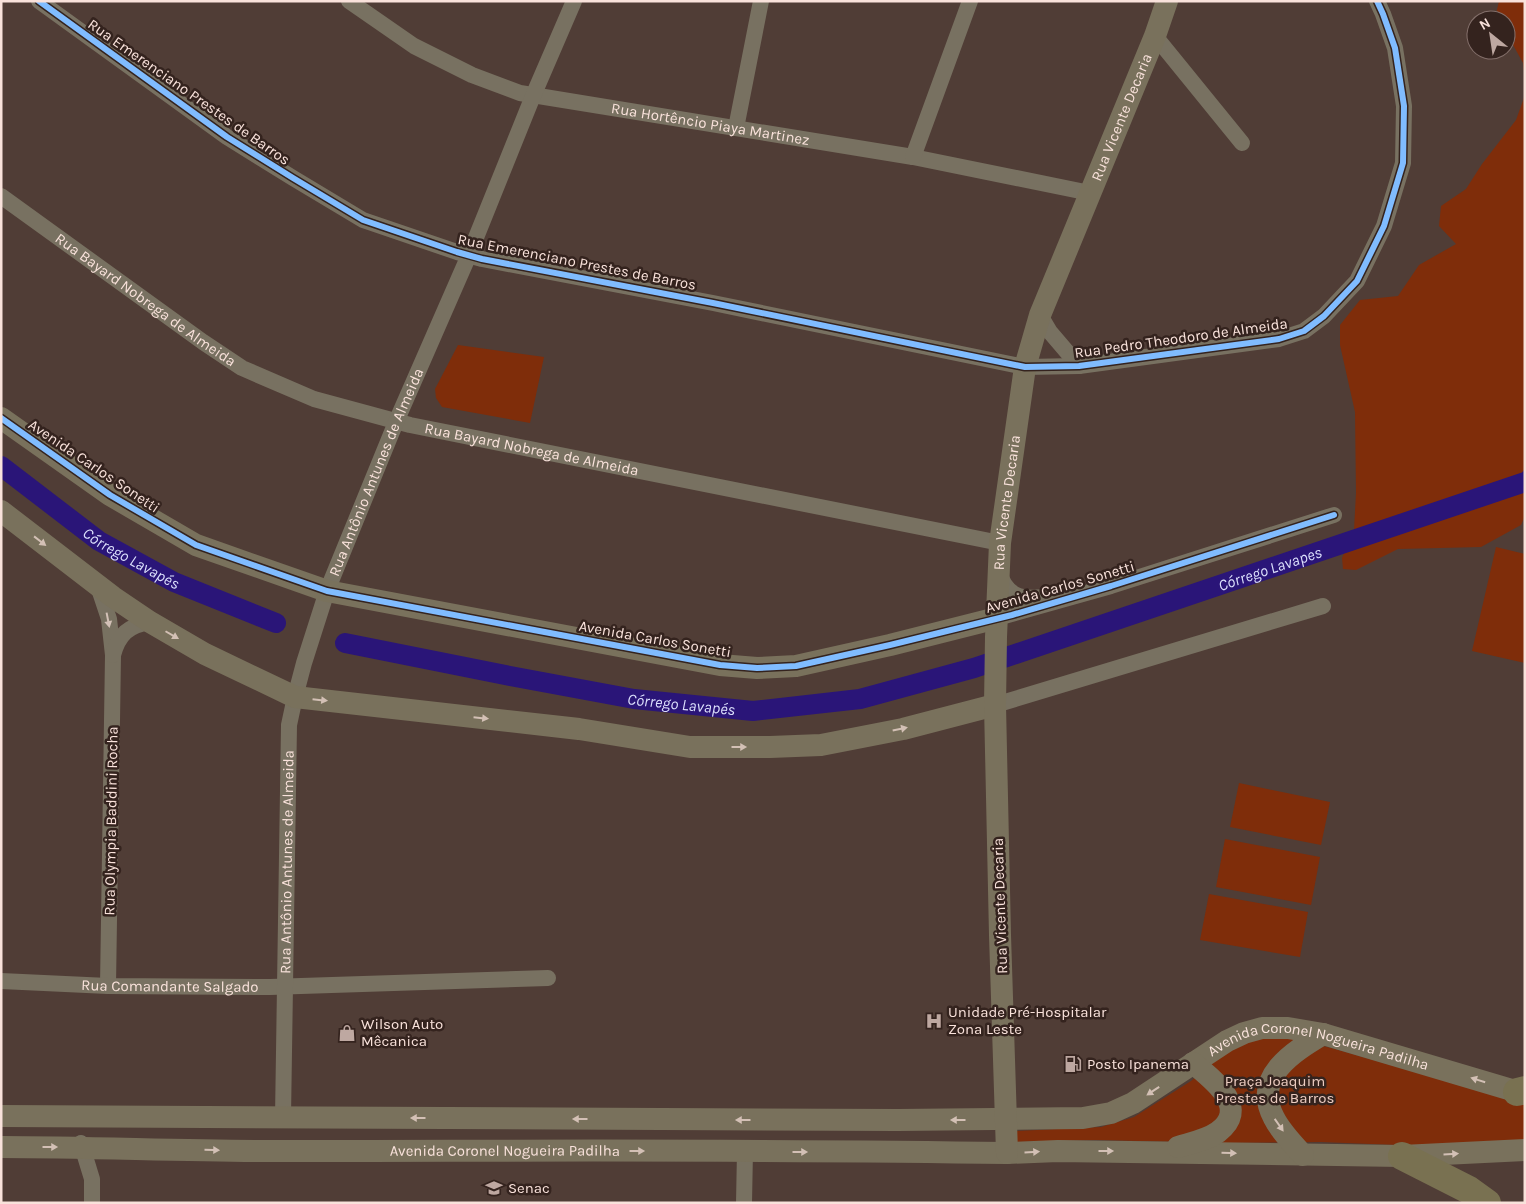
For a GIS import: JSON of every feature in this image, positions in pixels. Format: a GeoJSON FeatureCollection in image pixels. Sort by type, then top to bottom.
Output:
{"type":"FeatureCollection","features":[{"type":"Feature","properties":{"kind":"highway"},"geometry":{"type":"LineString","coordinates":[[1402,1156],[1470,1190],[1487,1203]]}},
{"type":"Feature","properties":{"kind":"main road","name":"Rua Vicente Decaria"},"geometry":{"type":"LineString","coordinates":[[1006,1120],[996,753],[996,628],[1000,543],[1025,367],[1040,315],[1155,36],[1167,1]]}},
{"type":"Feature","properties":{"kind":"main road","name":"Avenida Carlos Sonetti"},"geometry":{"type":"LineString","coordinates":[[1,418],[110,495],[196,545],[324,599],[720,665],[757,668],[796,666],[890,645],[996,628]]}},
{"type":"Feature","properties":{"kind":"main road"},"geometry":{"type":"LineString","coordinates":[[1,511],[98,586],[150,622],[205,654],[295,697],[579,729],[690,747],[770,747],[822,744],[903,729],[942,719],[996,697]]}},
{"type":"Feature","properties":{"kind":"main road"},"geometry":{"type":"LineString","coordinates":[[942,719],[959,720],[973,724],[993,744],[996,753]]}},
{"type":"Feature","properties":{"kind":"main road","name":"Avenida Coronel Nogueira Padilha"},"geometry":{"type":"LineString","coordinates":[[1,1116],[1006,1120],[1083,1118],[1111,1113],[1140,1099],[1227,1041],[1244,1033],[1262,1028],[1288,1028],[1323,1034],[1522,1092]]}},
{"type":"Feature","properties":{"kind":"main road"},"geometry":{"type":"LineString","coordinates":[[1303,1156],[1274,1118],[1269,1104],[1269,1090],[1273,1075],[1282,1062],[1297,1049],[1323,1034]]}},
{"type":"Feature","properties":{"kind":"main road"},"geometry":{"type":"LineString","coordinates":[[1163,1152],[1209,1137],[1218,1132],[1229,1118],[1231,1110],[1224,1091],[1193,1063]]}},
{"type":"Feature","properties":{"kind":"main road"},"geometry":{"type":"LineString","coordinates":[[91,1116],[102,1120],[106,1126],[107,1134],[92,1146]]}},
{"type":"Feature","properties":{"kind":"main road"},"geometry":{"type":"LineString","coordinates":[[1006,1120],[1007,1153]]}},
{"type":"Feature","properties":{"kind":"main road","name":"Avenida Coronel Nogueira Padilha"},"geometry":{"type":"LineString","coordinates":[[1,1147],[92,1146],[266,1151],[486,1150],[1007,1153],[1058,1151],[1303,1156],[1402,1156],[1525,1150]]}},
{"type":"Feature","properties":{"kind":"street","name":"Rua Emerenciano Prestes de Barros"},"geometry":{"type":"LineString","coordinates":[[39,1],[227,137],[363,220],[469,256],[776,315],[1025,367]]}},
{"type":"Feature","properties":{"kind":"street","name":"Rua Hortêncio Piaya Martinez"},"geometry":{"type":"LineString","coordinates":[[349,1],[414,46],[472,75],[520,93],[913,157],[1090,193]]}},
{"type":"Feature","properties":{"kind":"street","name":"Rua Antônio Antunes de Almeida"},"geometry":{"type":"LineString","coordinates":[[283,1117],[289,725],[295,697],[324,599],[396,422],[469,256],[533,96],[574,1]]}},
{"type":"Feature","properties":{"kind":"street"},"geometry":{"type":"LineString","coordinates":[[736,128],[761,1]]}},
{"type":"Feature","properties":{"kind":"street"},"geometry":{"type":"LineString","coordinates":[[913,157],[970,1]]}},
{"type":"Feature","properties":{"kind":"street","name":"Rua Pedro Theodoro de Almeida"},"geometry":{"type":"LineString","coordinates":[[1025,367],[1079,366],[1279,339],[1304,331],[1324,316],[1356,280],[1384,226],[1403,163],[1404,106],[1395,48],[1377,1]]}},
{"type":"Feature","properties":{"kind":"street"},"geometry":{"type":"LineString","coordinates":[[1155,36],[1242,144]]}},
{"type":"Feature","properties":{"kind":"street","name":"Rua Bayard Nobrega de Almeida"},"geometry":{"type":"LineString","coordinates":[[1,196],[202,342],[242,368],[314,399],[396,422],[1000,543]]}},
{"type":"Feature","properties":{"kind":"street","name":"Rua Pedro Theodoro de Almeida"},"geometry":{"type":"LineString","coordinates":[[1040,315],[1050,332],[1079,366]]}},
{"type":"Feature","properties":{"kind":"street","name":"Avenida Carlos Sonetti"},"geometry":{"type":"LineString","coordinates":[[996,628],[1111,586],[1334,515]]}},
{"type":"Feature","properties":{"kind":"street","name":"Avenida Carlos Sonetti"},"geometry":{"type":"LineString","coordinates":[[999,570],[1002,582],[1009,591],[1021,597],[1040,598],[1111,586]]}},
{"type":"Feature","properties":{"kind":"street","name":"Rua Olympia Baddini Rocha"},"geometry":{"type":"LineString","coordinates":[[98,586],[109,619],[113,655],[108,986]]}},
{"type":"Feature","properties":{"kind":"street"},"geometry":{"type":"LineString","coordinates":[[996,697],[1323,606]]}},
{"type":"Feature","properties":{"kind":"street","name":"Rua Olympia Baddini Rocha"},"geometry":{"type":"LineString","coordinates":[[113,655],[117,641],[127,630],[150,622]]}},
{"type":"Feature","properties":{"kind":"street","name":"Rua Comandante Salgado"},"geometry":{"type":"LineString","coordinates":[[1,981],[108,986],[284,986],[548,978]]}},
{"type":"Feature","properties":{"kind":"street"},"geometry":{"type":"LineString","coordinates":[[92,1146],[92,1203]]}},
{"type":"Feature","properties":{"kind":"street"},"geometry":{"type":"LineString","coordinates":[[744,1203],[745,1152]]}},
{"type":"Feature","properties":{"kind":"green space"},"geometry":{"type":"Polygon","coordinates":[[[1499,1],[1525,1],[1525,78],[1523,63],[1516,50],[1516,10],[1497,10],[1499,1]]]}},
{"type":"Feature","properties":{"kind":"green space"},"geometry":{"type":"Polygon","coordinates":[[[1525,95],[1525,516],[1521,525],[1481,547],[1398,549],[1356,570],[1343,569],[1342,558],[1354,530],[1356,493],[1355,412],[1340,345],[1340,325],[1360,300],[1398,296],[1419,265],[1456,244],[1439,226],[1441,206],[1466,189],[1482,164],[1516,120],[1525,95]]]}},
{"type":"Feature","properties":{"kind":"green space"},"geometry":{"type":"Polygon","coordinates":[[[458,345],[544,357],[530,423],[442,407],[436,398],[435,389],[458,345]]]}},
{"type":"Feature","properties":{"kind":"green space"},"geometry":{"type":"Polygon","coordinates":[[[1496,547],[1525,554],[1525,663],[1472,651],[1496,547]]]}},
{"type":"Feature","properties":{"kind":"green space"},"geometry":{"type":"Polygon","coordinates":[[[1239,783],[1330,802],[1321,845],[1230,827],[1239,783]]]}},
{"type":"Feature","properties":{"kind":"green space"},"geometry":{"type":"Polygon","coordinates":[[[1225,839],[1320,857],[1311,905],[1216,887],[1225,839]]]}},
{"type":"Feature","properties":{"kind":"green space"},"geometry":{"type":"Polygon","coordinates":[[[1209,894],[1308,912],[1300,957],[1200,940],[1209,894]]]}},
{"type":"Feature","properties":{"kind":"green space","name":"Praça Joaquim Prestes de Barros"},"geometry":{"type":"Polygon","coordinates":[[[1275,1037],[1295,1039],[1335,1049],[1525,1104],[1525,1143],[1446,1147],[1321,1142],[1224,1143],[1096,1140],[1014,1142],[1014,1131],[1101,1127],[1134,1117],[1191,1081],[1219,1057],[1251,1039],[1275,1037]]]}},
{"type":"Feature","properties":{"kind":"waterway","name":"Córrego Lavapés"},"geometry":{"type":"LineString","coordinates":[[1,466],[99,541],[174,582],[276,623]]}},
{"type":"Feature","properties":{"kind":"waterway"},"geometry":{"type":"LineString","coordinates":[[1522,483],[1525,473]]}},
{"type":"Feature","properties":{"kind":"waterway","name":"Córrego Lavapés"},"geometry":{"type":"LineString","coordinates":[[345,643],[634,699],[753,711],[860,699],[974,668],[1525,482]]}},
{"type":"Feature","properties":{"kind":"cycle path"},"geometry":{"type":"LineString","coordinates":[[39,1],[227,137],[363,220],[482,259],[713,303],[1025,367],[1079,366],[1279,339],[1304,331],[1324,316],[1357,281],[1384,226],[1403,163],[1404,106],[1395,48],[1377,1]]}},
{"type":"Feature","properties":{"kind":"cycle path"},"geometry":{"type":"LineString","coordinates":[[1,418],[110,495],[196,545],[327,591],[720,665],[757,668],[796,666],[1012,615],[1111,586],[1334,515]]}},
{"type":"Feature","properties":{"kind":"place","name":"Unidade Pré-Hospitalar Zona Leste"},"geometry":{"type":"Point","coordinates":[934,1021]}},
{"type":"Feature","properties":{"kind":"place","name":"Wilson Auto Mêcanica"},"geometry":{"type":"Point","coordinates":[347,1033]}},
{"type":"Feature","properties":{"kind":"place","name":"Posto Ipanema"},"geometry":{"type":"Point","coordinates":[1073,1064]}},
{"type":"Feature","properties":{"kind":"place","name":"Senac"},"geometry":{"type":"Point","coordinates":[494,1188]}},
{"type":"Feature","properties":{"kind":"water label","name":"Córrego Lavapes"},"geometry":{"type":"Point","coordinates":[1270,568]}}]}
